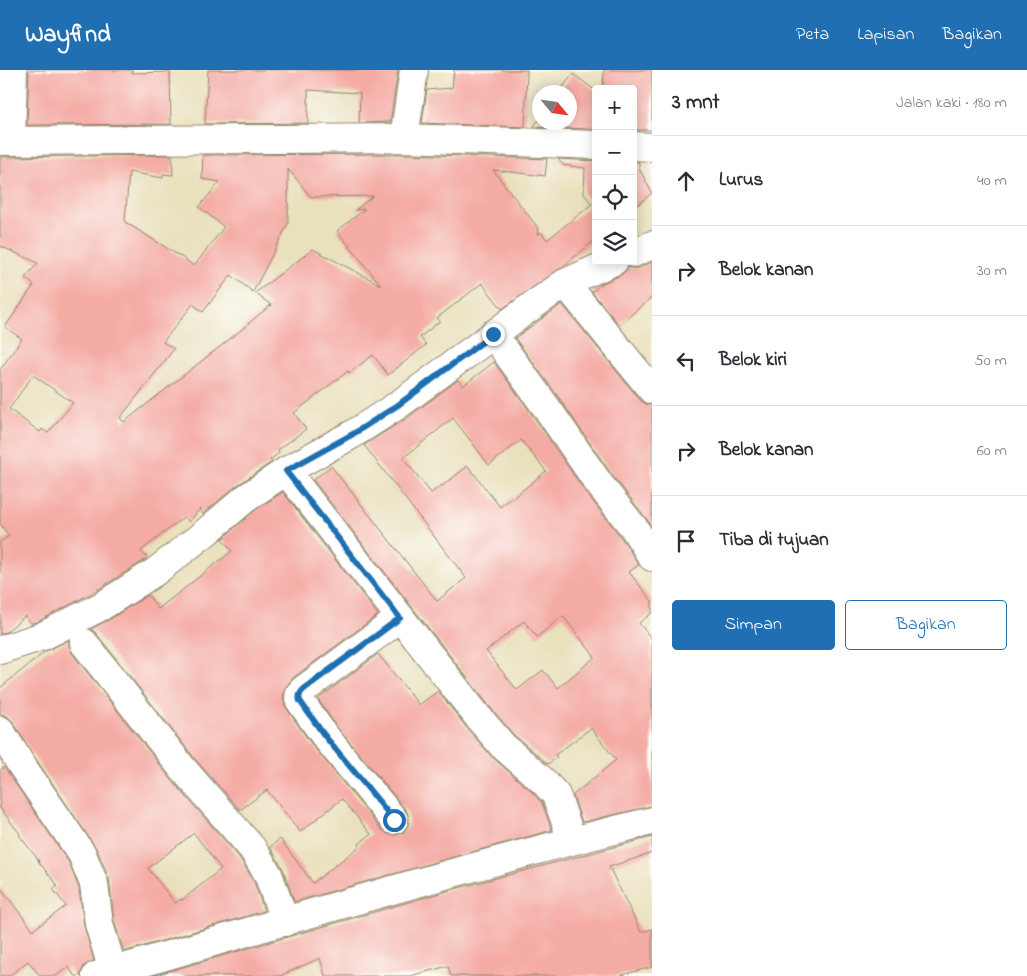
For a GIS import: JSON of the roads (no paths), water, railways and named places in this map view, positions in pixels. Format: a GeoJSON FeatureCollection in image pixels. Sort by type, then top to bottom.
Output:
{"type":"FeatureCollection","features":[{"type":"Feature","properties":{"kind":"street"},"geometry":{"type":"LineString","coordinates":[[14,70],[5,141],[404,138],[592,145]]}},
{"type":"Feature","properties":{"kind":"street"},"geometry":{"type":"LineString","coordinates":[[404,138],[414,70]]}},
{"type":"Feature","properties":{"kind":"street"},"geometry":{"type":"LineString","coordinates":[[637,146],[652,147]]}},
{"type":"Feature","properties":{"kind":"street"},"geometry":{"type":"LineString","coordinates":[[637,251],[652,245]]}},
{"type":"Feature","properties":{"kind":"street"},"geometry":{"type":"LineString","coordinates":[[0,650],[43,636],[102,606],[155,572],[246,498],[286,471],[353,434],[390,410],[565,283],[605,265]]}},
{"type":"Feature","properties":{"kind":"street"},"geometry":{"type":"LineString","coordinates":[[565,283],[652,390]]}},
{"type":"Feature","properties":{"kind":"street"},"geometry":{"type":"LineString","coordinates":[[493,334],[599,484],[634,528],[652,557]]}},
{"type":"Feature","properties":{"kind":"street"},"geometry":{"type":"LineString","coordinates":[[286,471],[478,717],[503,746],[542,780],[556,795],[572,840]]}},
{"type":"Feature","properties":{"kind":"street"},"geometry":{"type":"LineString","coordinates":[[394,820],[324,735],[298,698],[312,683],[400,618]]}},
{"type":"Feature","properties":{"kind":"street"},"geometry":{"type":"LineString","coordinates":[[84,643],[183,769],[252,848],[268,874],[285,922]]}},
{"type":"Feature","properties":{"kind":"street"},"geometry":{"type":"LineString","coordinates":[[0,730],[20,763],[82,854],[94,884],[105,974],[572,840],[652,821]]}}]}
